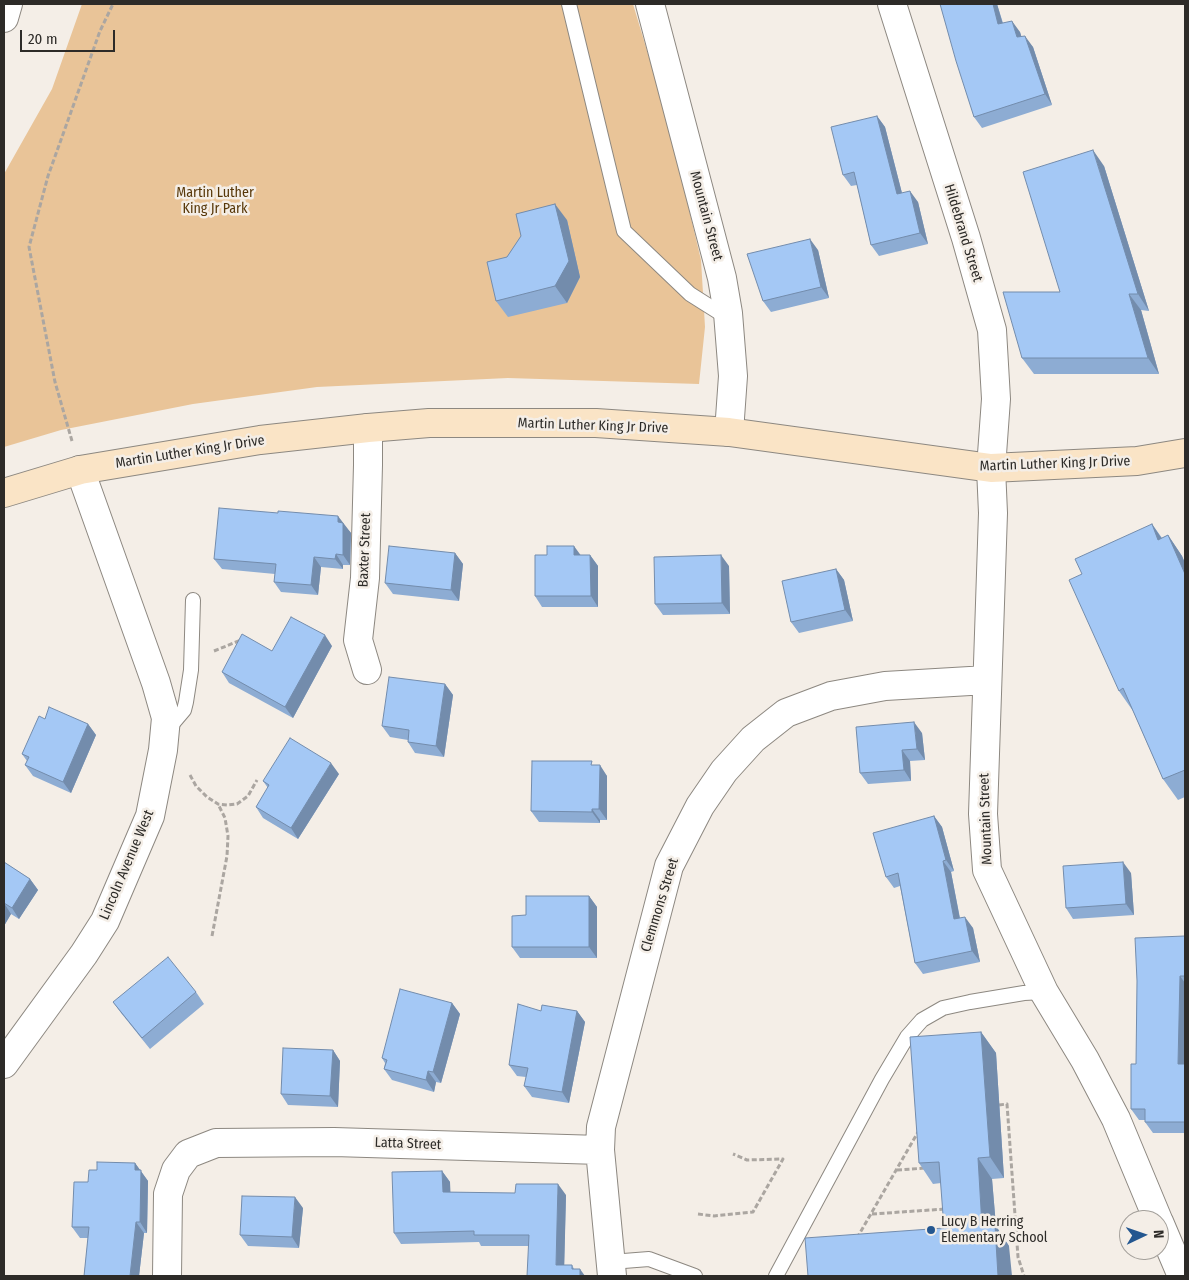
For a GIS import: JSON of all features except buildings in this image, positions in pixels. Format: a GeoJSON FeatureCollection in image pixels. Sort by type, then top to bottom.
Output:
{"type":"FeatureCollection","features":[{"type":"Feature","properties":{"kind":"main road","name":"Martin Luther King Jr Drive"},"geometry":{"type":"LineString","coordinates":[[4,493],[80,470],[260,440],[429,423],[596,423],[729,432],[992,468],[1137,461],[1185,453]]}},
{"type":"Feature","properties":{"kind":"street"},"geometry":{"type":"LineString","coordinates":[[4,18],[8,4]]}},
{"type":"Feature","properties":{"kind":"street","name":"Mountain Street"},"geometry":{"type":"LineString","coordinates":[[650,4],[722,278],[728,318],[733,376],[729,432]]}},
{"type":"Feature","properties":{"kind":"street","name":"Hildebrand Street"},"geometry":{"type":"LineString","coordinates":[[892,4],[966,238],[992,330],[996,399],[992,468]]}},
{"type":"Feature","properties":{"kind":"street","name":"Baxter Street"},"geometry":{"type":"LineString","coordinates":[[368,428],[365,578],[358,640],[368,670]]}},
{"type":"Feature","properties":{"kind":"street","name":"Mountain Street"},"geometry":{"type":"LineString","coordinates":[[992,468],[993,513],[983,814],[987,870],[1044,992],[1116,1119],[1154,1210]]}},
{"type":"Feature","properties":{"kind":"street","name":"Lincoln Avenue West"},"geometry":{"type":"LineString","coordinates":[[4,1064],[84,954],[105,921],[150,816],[162,757],[166,718],[156,683],[80,470]]}},
{"type":"Feature","properties":{"kind":"street","name":"Clemmons Street"},"geometry":{"type":"LineString","coordinates":[[611,1269],[600,1150],[601,1127],[669,866],[700,806],[724,772],[753,739],[786,713],[831,696],[885,686],[987,680]]}},
{"type":"Feature","properties":{"kind":"street","name":"Latta Street"},"geometry":{"type":"LineString","coordinates":[[167,1276],[168,1194],[176,1170],[188,1154],[216,1143],[334,1142],[600,1150]]}},
{"type":"Feature","properties":{"kind":"street","name":"Mountain Street"},"geometry":{"type":"LineString","coordinates":[[1169,1245],[1182,1276]]}},
{"type":"Feature","properties":{"kind":"lane"},"geometry":{"type":"LineString","coordinates":[[569,4],[624,231],[690,294],[728,318]]}},
{"type":"Feature","properties":{"kind":"lane"},"geometry":{"type":"LineString","coordinates":[[164,732],[177,720],[184,710],[186,702],[191,670],[193,600]]}},
{"type":"Feature","properties":{"kind":"lane"},"geometry":{"type":"LineString","coordinates":[[776,1276],[882,1079],[907,1037],[922,1020],[944,1008],[970,1002],[1024,993],[1044,992]]}},
{"type":"Feature","properties":{"kind":"lane"},"geometry":{"type":"LineString","coordinates":[[611,1269],[649,1259],[695,1276]]}},
{"type":"Feature","properties":{"kind":"path"},"geometry":{"type":"LineString","coordinates":[[80,470],[55,382],[29,247],[48,176],[100,31],[113,4]]}},
{"type":"Feature","properties":{"kind":"path"},"geometry":{"type":"LineString","coordinates":[[212,936],[227,856],[228,836],[225,818],[218,804],[237,804],[248,796],[257,780]]}},
{"type":"Feature","properties":{"kind":"path"},"geometry":{"type":"LineString","coordinates":[[999,1105],[1007,1104],[1018,1258],[1024,1276]]}},
{"type":"Feature","properties":{"kind":"path"},"geometry":{"type":"LineString","coordinates":[[853,1245],[920,1128]]}},
{"type":"Feature","properties":{"kind":"path"},"geometry":{"type":"LineString","coordinates":[[698,1214],[714,1216],[753,1212],[783,1159],[747,1160],[733,1154]]}},
{"type":"Feature","properties":{"kind":"path"},"geometry":{"type":"LineString","coordinates":[[897,1170],[932,1168]]}},
{"type":"Feature","properties":{"kind":"path"},"geometry":{"type":"LineString","coordinates":[[871,1214],[946,1209]]}},
{"type":"Feature","properties":{"kind":"path"},"geometry":{"type":"LineString","coordinates":[[996,1236],[1017,1233]]}},
{"type":"Feature","properties":{"kind":"green space","name":"Martin Luther King Jr Park"},"geometry":{"type":"Polygon","coordinates":[[[82,4],[633,4],[668,121],[701,260],[705,327],[699,384],[508,378],[317,387],[193,404],[61,430],[4,447],[4,174],[52,89],[82,4]]]}},
{"type":"Feature","properties":{"kind":"place","name":"Lucy B Herring Elementary School"},"geometry":{"type":"Point","coordinates":[931,1230]}}]}
